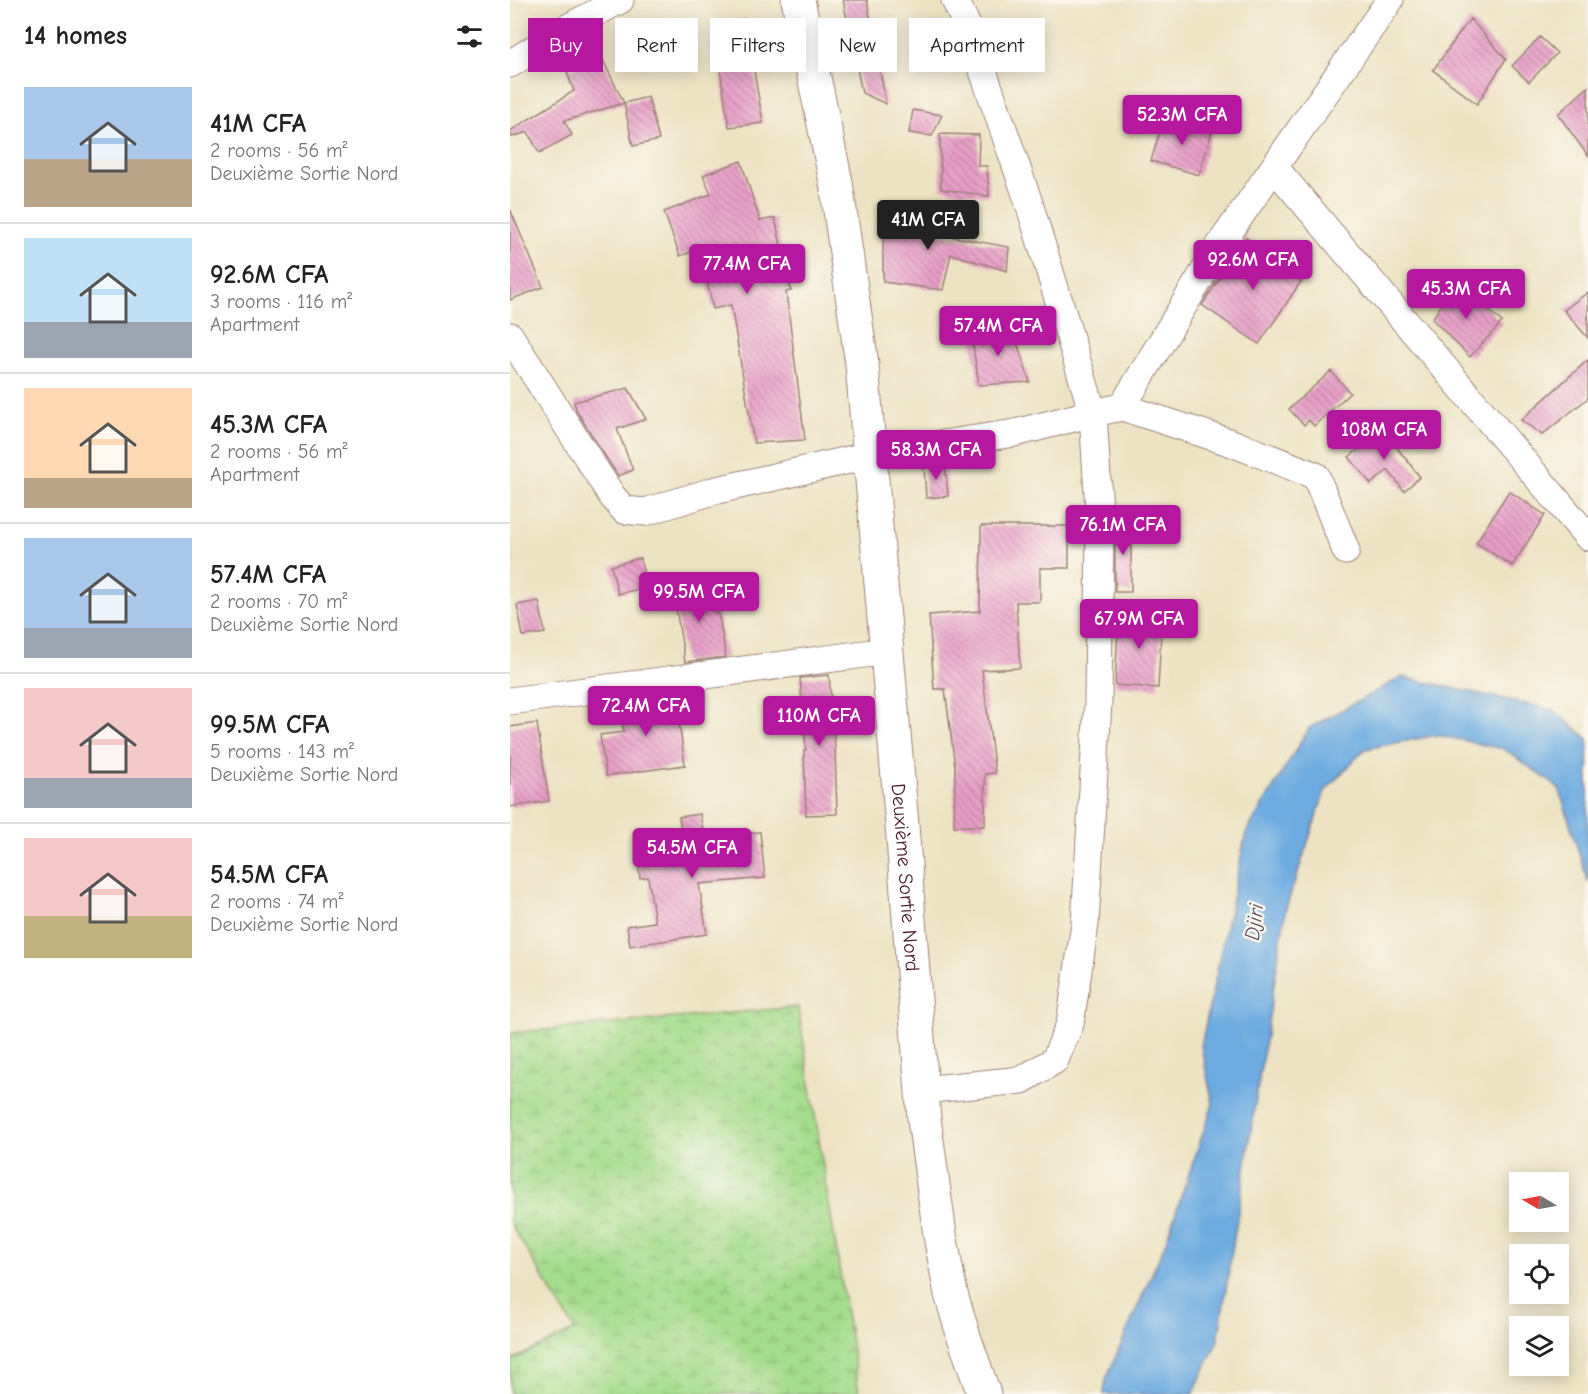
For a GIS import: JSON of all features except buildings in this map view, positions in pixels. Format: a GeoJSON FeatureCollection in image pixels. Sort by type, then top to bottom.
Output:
{"type":"FeatureCollection","features":[{"type":"Feature","properties":{"kind":"main road","name":"Deuxième Sortie Nord"},"geometry":{"type":"LineString","coordinates":[[798,0],[836,182],[862,365],[888,651],[924,1119],[940,1235],[951,1294],[984,1394]]}},
{"type":"Feature","properties":{"kind":"street"},"geometry":{"type":"LineString","coordinates":[[510,64],[567,28],[620,0]]}},
{"type":"Feature","properties":{"kind":"street"},"geometry":{"type":"LineString","coordinates":[[922,1090],[1022,1080],[1055,1060],[1070,1024],[1085,924],[1098,703],[1100,526],[1093,412],[1028,200],[968,28],[955,0]]}},
{"type":"Feature","properties":{"kind":"street"},"geometry":{"type":"LineString","coordinates":[[1122,407],[1222,242],[1390,0]]}},
{"type":"Feature","properties":{"kind":"street"},"geometry":{"type":"LineString","coordinates":[[1274,166],[1588,537]]}},
{"type":"Feature","properties":{"kind":"street"},"geometry":{"type":"LineString","coordinates":[[510,336],[612,496],[624,510],[645,512],[712,491],[871,455],[1015,433],[1093,412],[1122,407],[1232,443],[1316,476],[1346,551]]}},
{"type":"Feature","properties":{"kind":"street"},"geometry":{"type":"LineString","coordinates":[[510,701],[888,651]]}},
{"type":"Feature","properties":{"kind":"green space"},"geometry":{"type":"Polygon","coordinates":[[[798,1007],[859,1394],[510,1394],[510,1361],[575,1330],[510,1223],[510,1033],[798,1007]]]}},
{"type":"Feature","properties":{"kind":"water","name":"Djiri"},"geometry":{"type":"Polygon","coordinates":[[[1402,677],[1554,710],[1588,739],[1588,882],[1559,788],[1504,749],[1437,735],[1365,749],[1325,791],[1286,908],[1218,1340],[1193,1394],[1104,1394],[1106,1379],[1165,1244],[1213,1104],[1201,1046],[1246,833],[1309,728],[1402,677]]]}}]}
